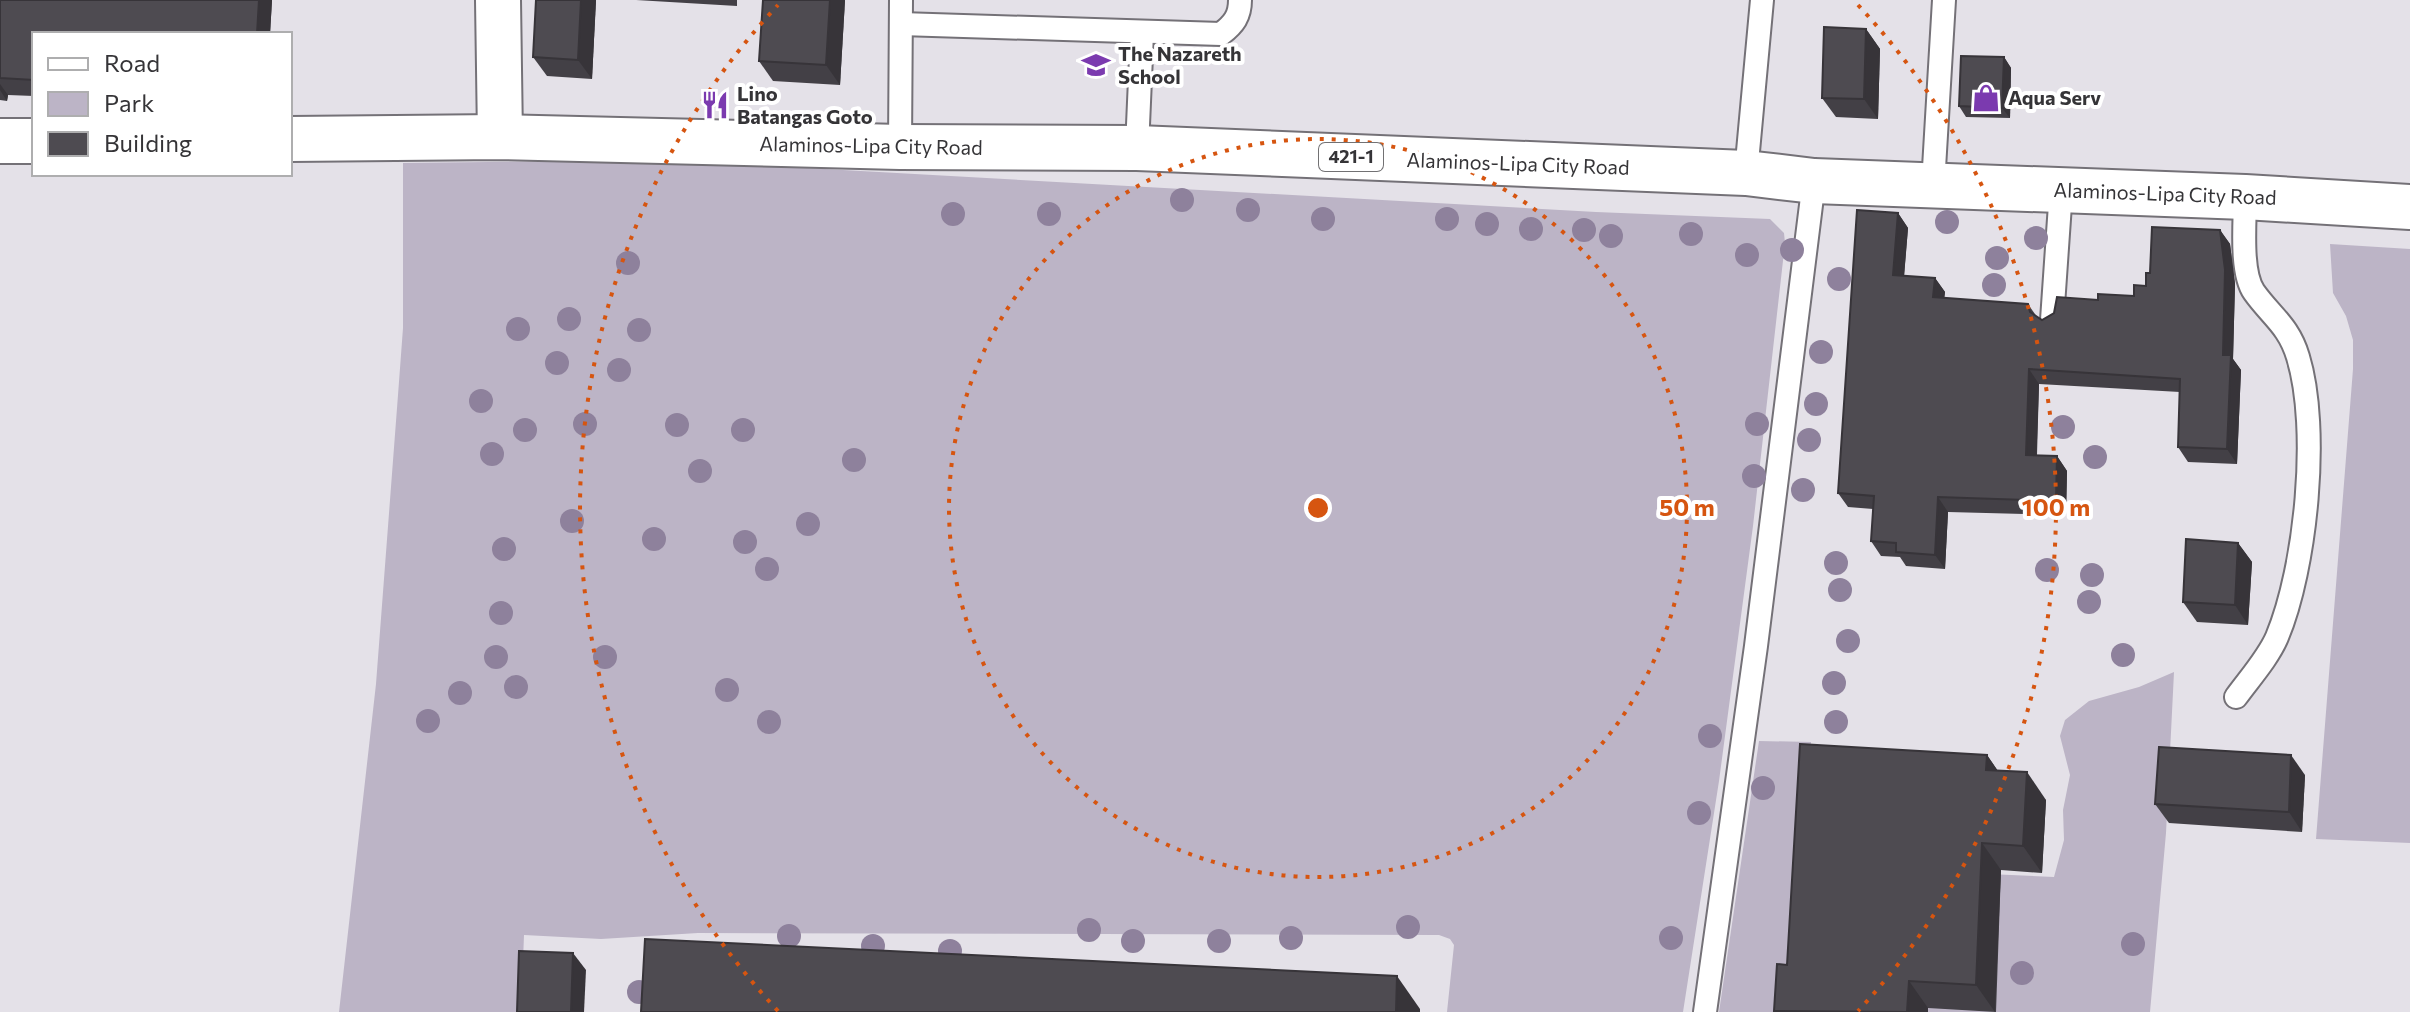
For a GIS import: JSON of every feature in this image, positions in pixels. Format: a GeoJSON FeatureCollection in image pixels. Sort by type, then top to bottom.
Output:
{"type":"FeatureCollection","features":[{"type":"Feature","properties":{"kind":"main road"},"geometry":{"type":"LineString","coordinates":[[498,0],[500,137]]}},
{"type":"Feature","properties":{"kind":"main road","name":"Alaminos-Lipa City Road"},"geometry":{"type":"LineString","coordinates":[[292,139],[500,137],[900,147],[1137,148],[1746,173],[1814,181],[2245,197],[2410,207]]}},
{"type":"Feature","properties":{"kind":"main road"},"geometry":{"type":"LineString","coordinates":[[0,141],[32,141]]}},
{"type":"Feature","properties":{"kind":"lane"},"geometry":{"type":"LineString","coordinates":[[900,147],[901,0]]}},
{"type":"Feature","properties":{"kind":"lane"},"geometry":{"type":"LineString","coordinates":[[901,24],[1221,34],[1233,25],[1240,13],[1240,0]]}},
{"type":"Feature","properties":{"kind":"lane"},"geometry":{"type":"LineString","coordinates":[[1746,173],[1762,0]]}},
{"type":"Feature","properties":{"kind":"lane"},"geometry":{"type":"LineString","coordinates":[[1933,185],[1944,0]]}},
{"type":"Feature","properties":{"kind":"lane"},"geometry":{"type":"LineString","coordinates":[[1137,148],[1142,33]]}},
{"type":"Feature","properties":{"kind":"lane"},"geometry":{"type":"LineString","coordinates":[[1705,1012],[1756,646],[1814,181]]}},
{"type":"Feature","properties":{"kind":"lane"},"geometry":{"type":"LineString","coordinates":[[2052,320],[2061,190]]}},
{"type":"Feature","properties":{"kind":"lane"},"geometry":{"type":"LineString","coordinates":[[2236,697],[2275,641],[2291,598],[2307,478],[2307,393],[2298,354],[2284,325],[2253,291],[2246,265],[2245,197]]}},
{"type":"Feature","properties":{"kind":"green space"},"geometry":{"type":"Polygon","coordinates":[[[663,160],[1770,219],[1784,233],[1785,243],[1753,526],[1719,781],[1683,1012],[1447,1012],[1454,945],[1450,939],[1439,935],[698,933],[601,939],[524,935],[521,1012],[339,1012],[376,684],[398,395],[403,328],[403,163],[663,160]]]}},
{"type":"Feature","properties":{"kind":"green space"},"geometry":{"type":"Polygon","coordinates":[[[2330,244],[2410,249],[2410,843],[2316,839],[2353,369],[2353,340],[2346,316],[2333,293],[2330,244]]]}},
{"type":"Feature","properties":{"kind":"green space"},"geometry":{"type":"Polygon","coordinates":[[[2174,672],[2166,833],[2150,1012],[1719,1012],[1759,741],[1811,742],[1805,866],[2054,877],[2064,840],[2063,810],[2070,775],[2060,736],[2065,720],[2089,701],[2139,687],[2174,672]]]}},
{"type":"Feature","properties":{"kind":"building"},"geometry":{"type":"Polygon","coordinates":[[[0,0],[259,0],[257,32],[32,32],[32,80],[0,78],[0,0]]]}},
{"type":"Feature","properties":{"kind":"building"},"geometry":{"type":"Polygon","coordinates":[[[536,0],[581,0],[578,60],[533,57],[536,0]]]}},
{"type":"Feature","properties":{"kind":"building"},"geometry":{"type":"Polygon","coordinates":[[[763,0],[830,0],[826,65],[759,61],[763,0]]]}},
{"type":"Feature","properties":{"kind":"building"},"geometry":{"type":"Polygon","coordinates":[[[1824,27],[1866,29],[1864,99],[1822,98],[1824,27]]]}},
{"type":"Feature","properties":{"kind":"building"},"geometry":{"type":"Polygon","coordinates":[[[1961,56],[2004,57],[2002,108],[1959,106],[1961,56]]]}},
{"type":"Feature","properties":{"kind":"building"},"geometry":{"type":"Polygon","coordinates":[[[1857,210],[1898,213],[1893,275],[1935,278],[1933,297],[2028,304],[2030,312],[2042,320],[2054,313],[2057,297],[2098,300],[2098,294],[2134,296],[2134,285],[2146,286],[2146,273],[2150,273],[2152,227],[2220,230],[2225,270],[2223,355],[2231,355],[2227,449],[2178,447],[2180,379],[2029,369],[2026,455],[2057,456],[2056,501],[1938,497],[1935,555],[1896,552],[1896,543],[1871,541],[1874,496],[1838,493],[1857,210]]]}},
{"type":"Feature","properties":{"kind":"building"},"geometry":{"type":"Polygon","coordinates":[[[2186,539],[2238,543],[2235,605],[2183,602],[2186,539]]]}},
{"type":"Feature","properties":{"kind":"building"},"geometry":{"type":"Polygon","coordinates":[[[1800,744],[1987,755],[1986,770],[2027,772],[2023,846],[1982,843],[1976,985],[1909,981],[1907,1012],[1774,1011],[1777,964],[1787,965],[1800,744]]]}},
{"type":"Feature","properties":{"kind":"building"},"geometry":{"type":"Polygon","coordinates":[[[2159,747],[2291,755],[2289,812],[2155,804],[2159,747]]]}},
{"type":"Feature","properties":{"kind":"building"},"geometry":{"type":"Polygon","coordinates":[[[645,939],[1397,976],[1396,1012],[641,1012],[645,939]]]}},
{"type":"Feature","properties":{"kind":"building"},"geometry":{"type":"Polygon","coordinates":[[[519,951],[573,953],[571,1012],[517,1012],[519,951]]]}},
{"type":"Feature","properties":{"kind":"place","name":"The Nazareth School"},"geometry":{"type":"Point","coordinates":[1096,65]}},
{"type":"Feature","properties":{"kind":"place","name":"Aqua Serv"},"geometry":{"type":"Point","coordinates":[1986,98]}},
{"type":"Feature","properties":{"kind":"place","name":"Lino Batangas Goto"},"geometry":{"type":"Point","coordinates":[715,105]}}]}
